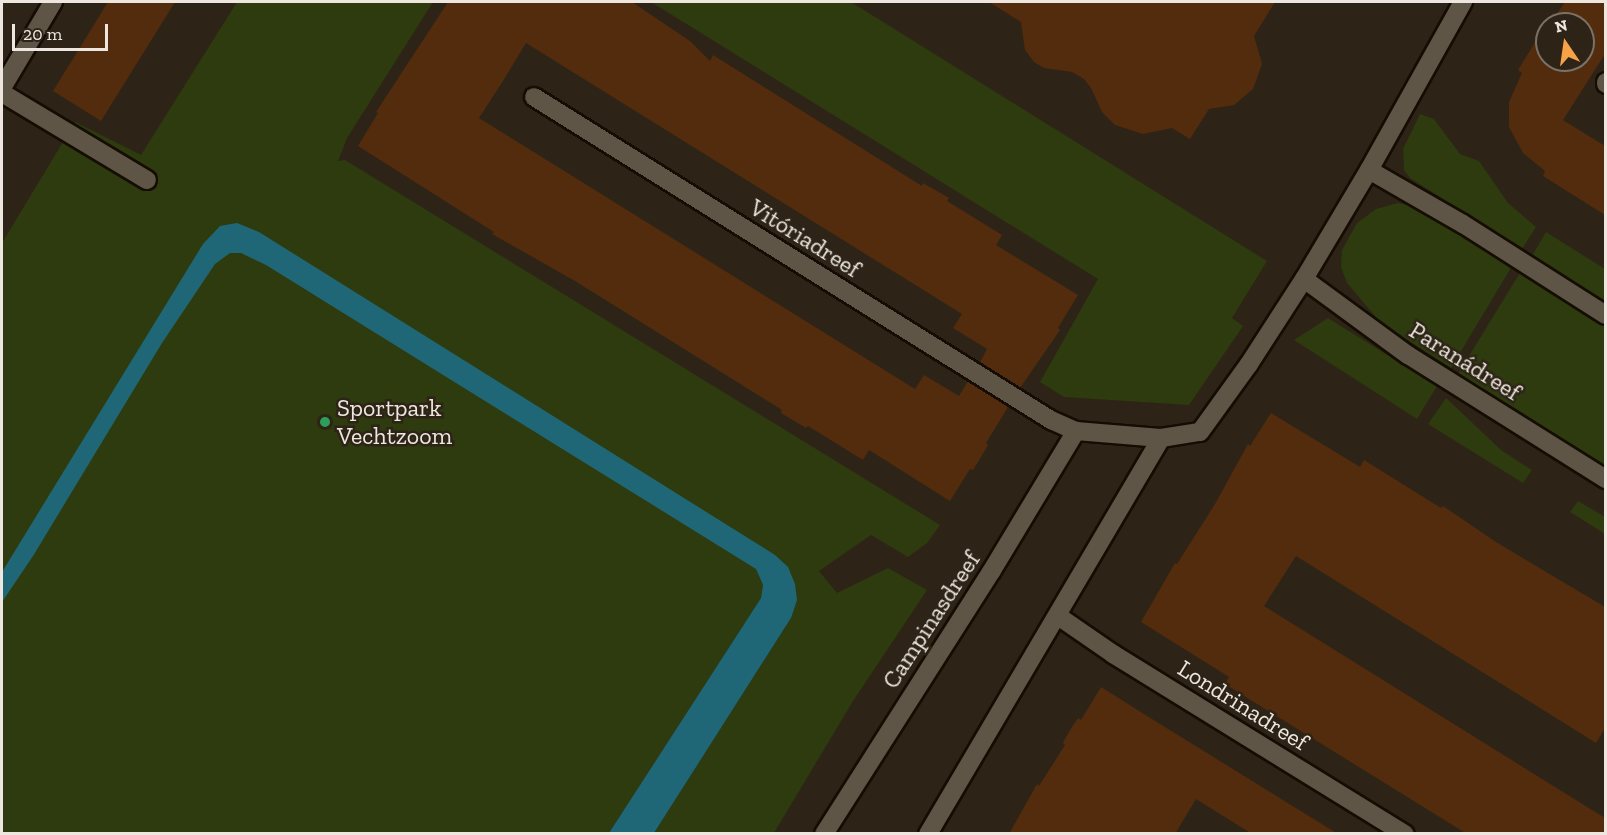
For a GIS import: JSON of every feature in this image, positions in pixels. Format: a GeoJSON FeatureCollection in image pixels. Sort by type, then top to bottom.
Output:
{"type":"FeatureCollection","features":[{"type":"Feature","properties":{"kind":"street"},"geometry":{"type":"LineString","coordinates":[[53,2],[2,91],[147,180]]}},
{"type":"Feature","properties":{"kind":"street"},"geometry":{"type":"LineString","coordinates":[[1076,431],[1161,438],[1200,432],[1249,364],[1304,279],[1369,170],[1463,2]]}},
{"type":"Feature","properties":{"kind":"street","name":"Vitóriadreef"},"geometry":{"type":"LineString","coordinates":[[534,97],[1051,420],[1076,431]]}},
{"type":"Feature","properties":{"kind":"street"},"geometry":{"type":"LineString","coordinates":[[1369,170],[1463,224],[1605,315]]}},
{"type":"Feature","properties":{"kind":"street","name":"Paranádreef"},"geometry":{"type":"LineString","coordinates":[[1304,279],[1408,356],[1605,478]]}},
{"type":"Feature","properties":{"kind":"street","name":"Campinasdreef"},"geometry":{"type":"LineString","coordinates":[[824,834],[991,572],[1076,431]]}},
{"type":"Feature","properties":{"kind":"street"},"geometry":{"type":"LineString","coordinates":[[928,834],[1161,438]]}},
{"type":"Feature","properties":{"kind":"street","name":"Londrinadreef"},"geometry":{"type":"LineString","coordinates":[[1058,616],[1113,654],[1405,834]]}},
{"type":"Feature","properties":{"kind":"green space"},"geometry":{"type":"Polygon","coordinates":[[[237,2],[433,2],[347,138],[338,161],[345,160],[940,525],[927,543],[908,557],[871,535],[819,571],[837,593],[888,568],[927,590],[853,701],[774,833],[654,833],[791,618],[756,569],[763,585],[761,598],[609,833],[2,833],[2,243],[75,122],[141,155],[237,2]]]}},
{"type":"Feature","properties":{"kind":"green space"},"geometry":{"type":"Polygon","coordinates":[[[651,2],[851,2],[1267,261],[1232,318],[1243,326],[1189,405],[1064,397],[1040,382],[1098,279],[651,2]]]}},
{"type":"Feature","properties":{"kind":"green space"},"geometry":{"type":"Polygon","coordinates":[[[1420,114],[1434,119],[1460,154],[1479,161],[1508,203],[1536,227],[1522,249],[1410,178],[1404,170],[1403,149],[1420,114]]]}},
{"type":"Feature","properties":{"kind":"green space"},"geometry":{"type":"Polygon","coordinates":[[[1398,203],[1416,207],[1512,266],[1451,368],[1380,322],[1347,283],[1341,267],[1342,250],[1357,223],[1376,209],[1398,203]]]}},
{"type":"Feature","properties":{"kind":"green space"},"geometry":{"type":"Polygon","coordinates":[[[1546,232],[1605,269],[1605,301],[1532,256],[1546,232]]]}},
{"type":"Feature","properties":{"kind":"green space"},"geometry":{"type":"Polygon","coordinates":[[[1521,271],[1605,324],[1605,467],[1458,374],[1521,271]]]}},
{"type":"Feature","properties":{"kind":"green space"},"geometry":{"type":"Polygon","coordinates":[[[1328,318],[1437,386],[1417,419],[1294,340],[1328,318]]]}},
{"type":"Feature","properties":{"kind":"green space"},"geometry":{"type":"Polygon","coordinates":[[[1446,398],[1501,450],[1532,470],[1523,483],[1428,424],[1446,398]]]}},
{"type":"Feature","properties":{"kind":"green space"},"geometry":{"type":"Polygon","coordinates":[[[1578,501],[1605,517],[1605,534],[1570,512],[1578,501]]]}},
{"type":"Feature","properties":{"kind":"water"},"geometry":{"type":"Polygon","coordinates":[[[237,223],[259,232],[775,555],[788,567],[795,584],[797,600],[791,618],[654,833],[609,833],[761,598],[763,585],[756,569],[266,265],[241,253],[230,253],[215,264],[162,343],[33,556],[2,602],[2,572],[203,244],[220,226],[237,223]]]}},
{"type":"Feature","properties":{"kind":"building"},"geometry":{"type":"Polygon","coordinates":[[[108,2],[175,2],[101,121],[53,91],[108,2]]]}},
{"type":"Feature","properties":{"kind":"building"},"geometry":{"type":"Polygon","coordinates":[[[448,2],[632,2],[690,41],[710,61],[713,55],[922,186],[923,183],[949,198],[947,201],[1002,235],[996,245],[1078,295],[1058,328],[1060,330],[1020,388],[980,362],[987,349],[953,328],[962,314],[526,43],[479,118],[915,389],[924,375],[959,396],[968,381],[1008,407],[973,470],[970,469],[950,501],[869,450],[863,460],[808,426],[806,428],[781,413],[782,410],[575,281],[492,234],[494,232],[358,146],[378,113],[376,112],[448,2]]]}},
{"type":"Feature","properties":{"kind":"building"},"geometry":{"type":"Polygon","coordinates":[[[989,2],[1275,2],[1254,36],[1262,64],[1253,89],[1234,105],[1209,109],[1190,139],[1172,128],[1143,134],[1115,125],[1102,112],[1091,88],[1084,79],[1072,72],[1044,68],[1034,62],[1025,50],[1021,22],[989,2]]]}},
{"type":"Feature","properties":{"kind":"building"},"geometry":{"type":"Polygon","coordinates":[[[1565,2],[1605,2],[1605,54],[1595,70],[1595,12],[1558,12],[1565,2]]]}},
{"type":"Feature","properties":{"kind":"building"},"geometry":{"type":"Polygon","coordinates":[[[1535,42],[1535,72],[1594,72],[1563,120],[1605,146],[1605,215],[1543,176],[1545,171],[1523,153],[1509,127],[1509,102],[1522,73],[1518,70],[1535,42]]]}},
{"type":"Feature","properties":{"kind":"building"},"geometry":{"type":"Polygon","coordinates":[[[1271,413],[1360,467],[1364,460],[1441,508],[1443,506],[1496,542],[1605,607],[1605,728],[1596,743],[1296,556],[1264,606],[1605,818],[1605,834],[1467,834],[1225,684],[1229,677],[1141,622],[1175,563],[1177,564],[1215,504],[1248,444],[1250,446],[1271,413]]]}},
{"type":"Feature","properties":{"kind":"building"},"geometry":{"type":"Polygon","coordinates":[[[1101,687],[1338,834],[1252,834],[1196,799],[1175,834],[1009,834],[1037,784],[1039,786],[1065,745],[1063,743],[1070,730],[1078,718],[1081,720],[1101,687]]]}},
{"type":"Feature","properties":{"kind":"place","name":"Sportpark Vechtzoom"},"geometry":{"type":"Point","coordinates":[325,422]}}]}
